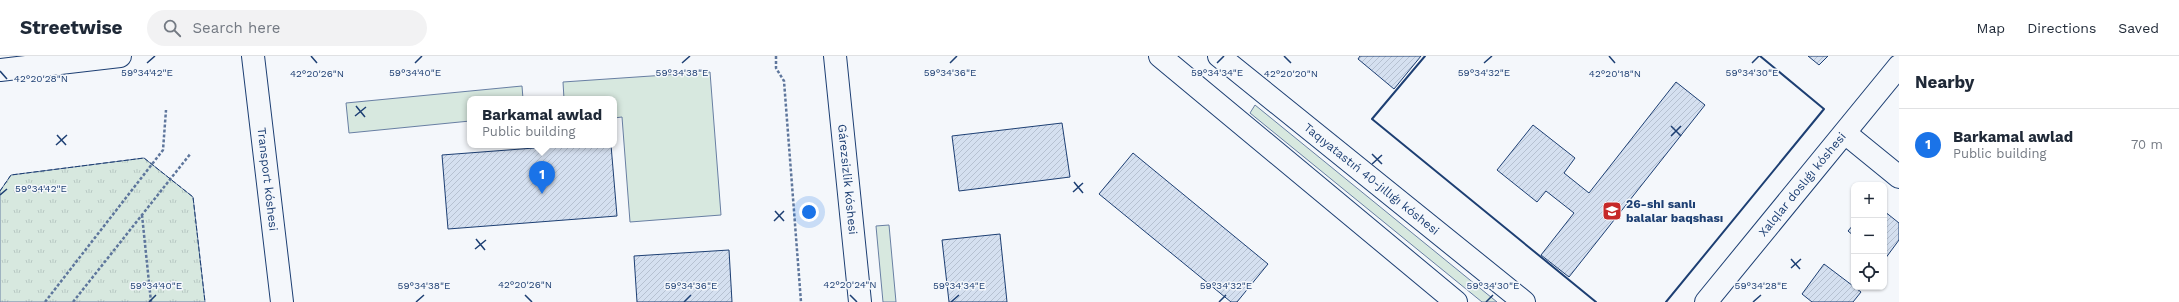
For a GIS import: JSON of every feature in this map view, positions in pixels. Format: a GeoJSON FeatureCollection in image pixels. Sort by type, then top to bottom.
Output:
{"type":"FeatureCollection","features":[{"type":"Feature","properties":{"kind":"main road"},"geometry":{"type":"LineString","coordinates":[[0,70],[120,56]]}},
{"type":"Feature","properties":{"kind":"main road","name":"Transport kóshesi"},"geometry":{"type":"LineString","coordinates":[[253,56],[282,302]]}},
{"type":"Feature","properties":{"kind":"main road","name":"Gárezsizlik kóshesi"},"geometry":{"type":"LineString","coordinates":[[835,56],[860,302]]}},
{"type":"Feature","properties":{"kind":"main road"},"geometry":{"type":"LineString","coordinates":[[1160,56],[1456,302]]}},
{"type":"Feature","properties":{"kind":"main road","name":"Taqıyatastıń 40-jıllıǵı kóshesi"},"geometry":{"type":"LineString","coordinates":[[1219,56],[1524,302]]}},
{"type":"Feature","properties":{"kind":"main road","name":"Xalqlar doslıǵı kóshesi"},"geometry":{"type":"LineString","coordinates":[[1706,302],[1899,66]]}},
{"type":"Feature","properties":{"kind":"main road"},"geometry":{"type":"LineString","coordinates":[[1845,133],[1899,177]]}},
{"type":"Feature","properties":{"kind":"path"},"geometry":{"type":"LineString","coordinates":[[776,56],[776,68],[784,82],[801,302]]}},
{"type":"Feature","properties":{"kind":"path"},"geometry":{"type":"LineString","coordinates":[[45,302],[163,150],[166,110]]}},
{"type":"Feature","properties":{"kind":"path"},"geometry":{"type":"LineString","coordinates":[[72,302],[191,153]]}},
{"type":"Feature","properties":{"kind":"path"},"geometry":{"type":"LineString","coordinates":[[142,214],[152,302]]}},
{"type":"Feature","properties":{"kind":"green space"},"geometry":{"type":"Polygon","coordinates":[[[710,72],[721,215],[630,222],[622,117],[617,118],[617,96],[564,96],[563,82],[710,72]]]}},
{"type":"Feature","properties":{"kind":"green space"},"geometry":{"type":"Polygon","coordinates":[[[522,86],[523,96],[467,96],[467,121],[349,133],[346,103],[522,86]]]}},
{"type":"Feature","properties":{"kind":"green space"},"geometry":{"type":"Polygon","coordinates":[[[1255,105],[1497,302],[1482,302],[1250,113],[1255,105]]]}},
{"type":"Feature","properties":{"kind":"green space"},"geometry":{"type":"Polygon","coordinates":[[[144,158],[193,197],[205,302],[0,302],[0,191],[11,175],[144,158]]]}},
{"type":"Feature","properties":{"kind":"green space"},"geometry":{"type":"Polygon","coordinates":[[[889,225],[896,302],[883,302],[876,226],[889,225]]]}},
{"type":"Feature","properties":{"kind":"building"},"geometry":{"type":"Polygon","coordinates":[[[1360,56],[1421,56],[1394,89],[1358,59],[1360,56]]]}},
{"type":"Feature","properties":{"kind":"building"},"geometry":{"type":"Polygon","coordinates":[[[1808,56],[1828,56],[1819,65],[1808,56]]]}},
{"type":"Feature","properties":{"kind":"building"},"geometry":{"type":"Polygon","coordinates":[[[1676,82],[1705,105],[1569,277],[1541,255],[1574,213],[1546,191],[1537,202],[1497,170],[1533,125],[1575,158],[1564,173],[1589,193],[1676,82]]]}},
{"type":"Feature","properties":{"kind":"building"},"geometry":{"type":"Polygon","coordinates":[[[1062,123],[1070,177],[959,191],[952,136],[1062,123]]]}},
{"type":"Feature","properties":{"kind":"building"},"geometry":{"type":"Polygon","coordinates":[[[534,148],[611,148],[617,216],[448,229],[442,155],[534,148]]]}},
{"type":"Feature","properties":{"kind":"building"},"geometry":{"type":"Polygon","coordinates":[[[1133,153],[1268,264],[1237,302],[1231,302],[1099,194],[1133,153]]]}},
{"type":"Feature","properties":{"kind":"building"},"geometry":{"type":"Polygon","coordinates":[[[1887,213],[1899,223],[1899,240],[1887,256],[1887,213]]]}},
{"type":"Feature","properties":{"kind":"building"},"geometry":{"type":"Polygon","coordinates":[[[1000,234],[1007,302],[949,302],[942,240],[1000,234]]]}},
{"type":"Feature","properties":{"kind":"building"},"geometry":{"type":"Polygon","coordinates":[[[729,250],[732,302],[637,302],[634,256],[729,250]]]}},
{"type":"Feature","properties":{"kind":"building"},"geometry":{"type":"Polygon","coordinates":[[[1824,264],[1851,284],[1851,290],[1858,290],[1861,292],[1853,302],[1812,302],[1802,294],[1824,264]]]}},
{"type":"Feature","properties":{"kind":"fence"},"geometry":{"type":"LineString","coordinates":[[0,191],[11,175],[144,158],[193,197],[205,302]]}},
{"type":"Feature","properties":{"kind":"wall"},"geometry":{"type":"LineString","coordinates":[[1425,56],[1372,119],[1596,302]]}},
{"type":"Feature","properties":{"kind":"wall"},"geometry":{"type":"LineString","coordinates":[[1666,302],[1824,109],[1760,56]]}},
{"type":"Feature","properties":{"kind":"place","name":"Barkamal awlad"},"geometry":{"type":"Point","coordinates":[542,194]}},
{"type":"Feature","properties":{"kind":"place","name":"26-shi sanlı balalar baqshası"},"geometry":{"type":"Point","coordinates":[1612,211]}}]}
